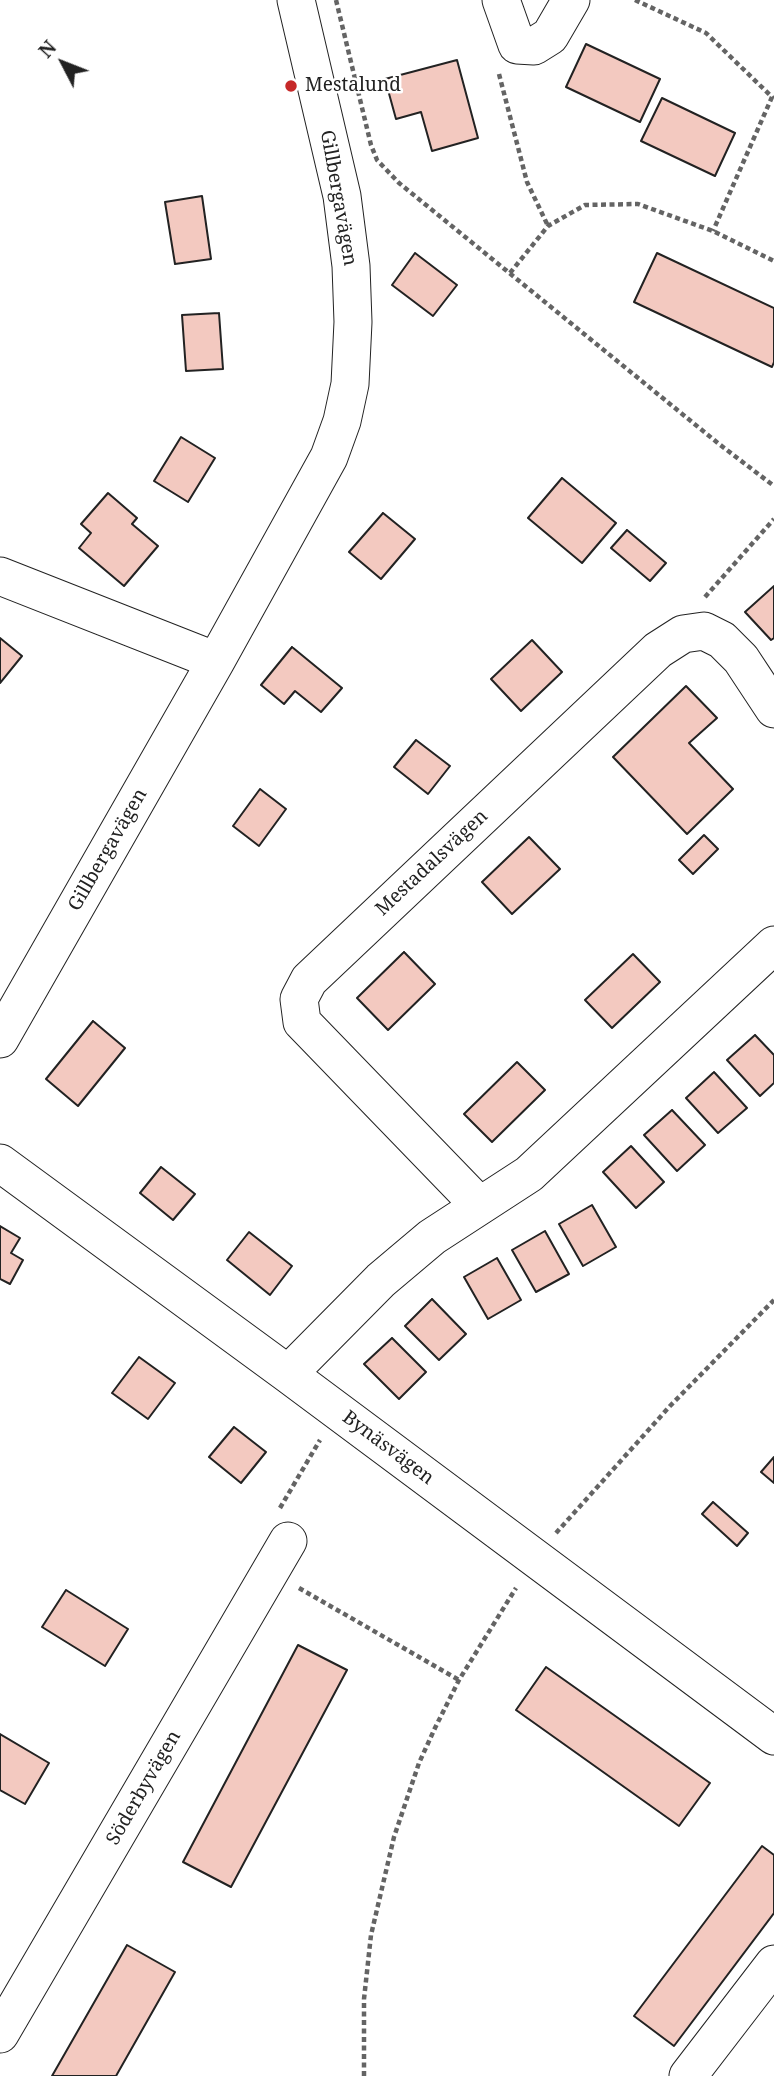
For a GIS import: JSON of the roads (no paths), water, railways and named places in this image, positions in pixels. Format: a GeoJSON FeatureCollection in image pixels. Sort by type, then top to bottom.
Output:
{"type":"FeatureCollection","features":[{"type":"Feature","properties":{"kind":"street","name":"Gillbergavägen"},"geometry":{"type":"LineString","coordinates":[[0,1038],[216,661],[329,457],[342,421],[350,384],[353,323],[351,266],[342,196],[296,0]]}},
{"type":"Feature","properties":{"kind":"street"},"geometry":{"type":"LineString","coordinates":[[501,0],[517,45],[534,46],[550,36],[571,0]]}},
{"type":"Feature","properties":{"kind":"street"},"geometry":{"type":"LineString","coordinates":[[0,576],[216,661]]}},
{"type":"Feature","properties":{"kind":"street","name":"Mestadalsvägen"},"geometry":{"type":"LineString","coordinates":[[479,1205],[302,1022],[299,999],[309,980],[658,650],[683,634],[704,631],[722,640],[741,659],[774,709]]}},
{"type":"Feature","properties":{"kind":"street"},"geometry":{"type":"LineString","coordinates":[[288,1374],[381,1280],[432,1237],[529,1174],[774,945]]}},
{"type":"Feature","properties":{"kind":"street","name":"Bynäsvägen"},"geometry":{"type":"LineString","coordinates":[[0,1163],[340,1412],[774,1736]]}},
{"type":"Feature","properties":{"kind":"street","name":"Söderbyvägen"},"geometry":{"type":"LineString","coordinates":[[0,2034],[279,1556]]}},
{"type":"Feature","properties":{"kind":"street"},"geometry":{"type":"LineString","coordinates":[[688,2076],[774,1964]]}},
{"type":"Feature","properties":{"kind":"place","name":"Mestalund"},"geometry":{"type":"Point","coordinates":[291,86]}}]}
